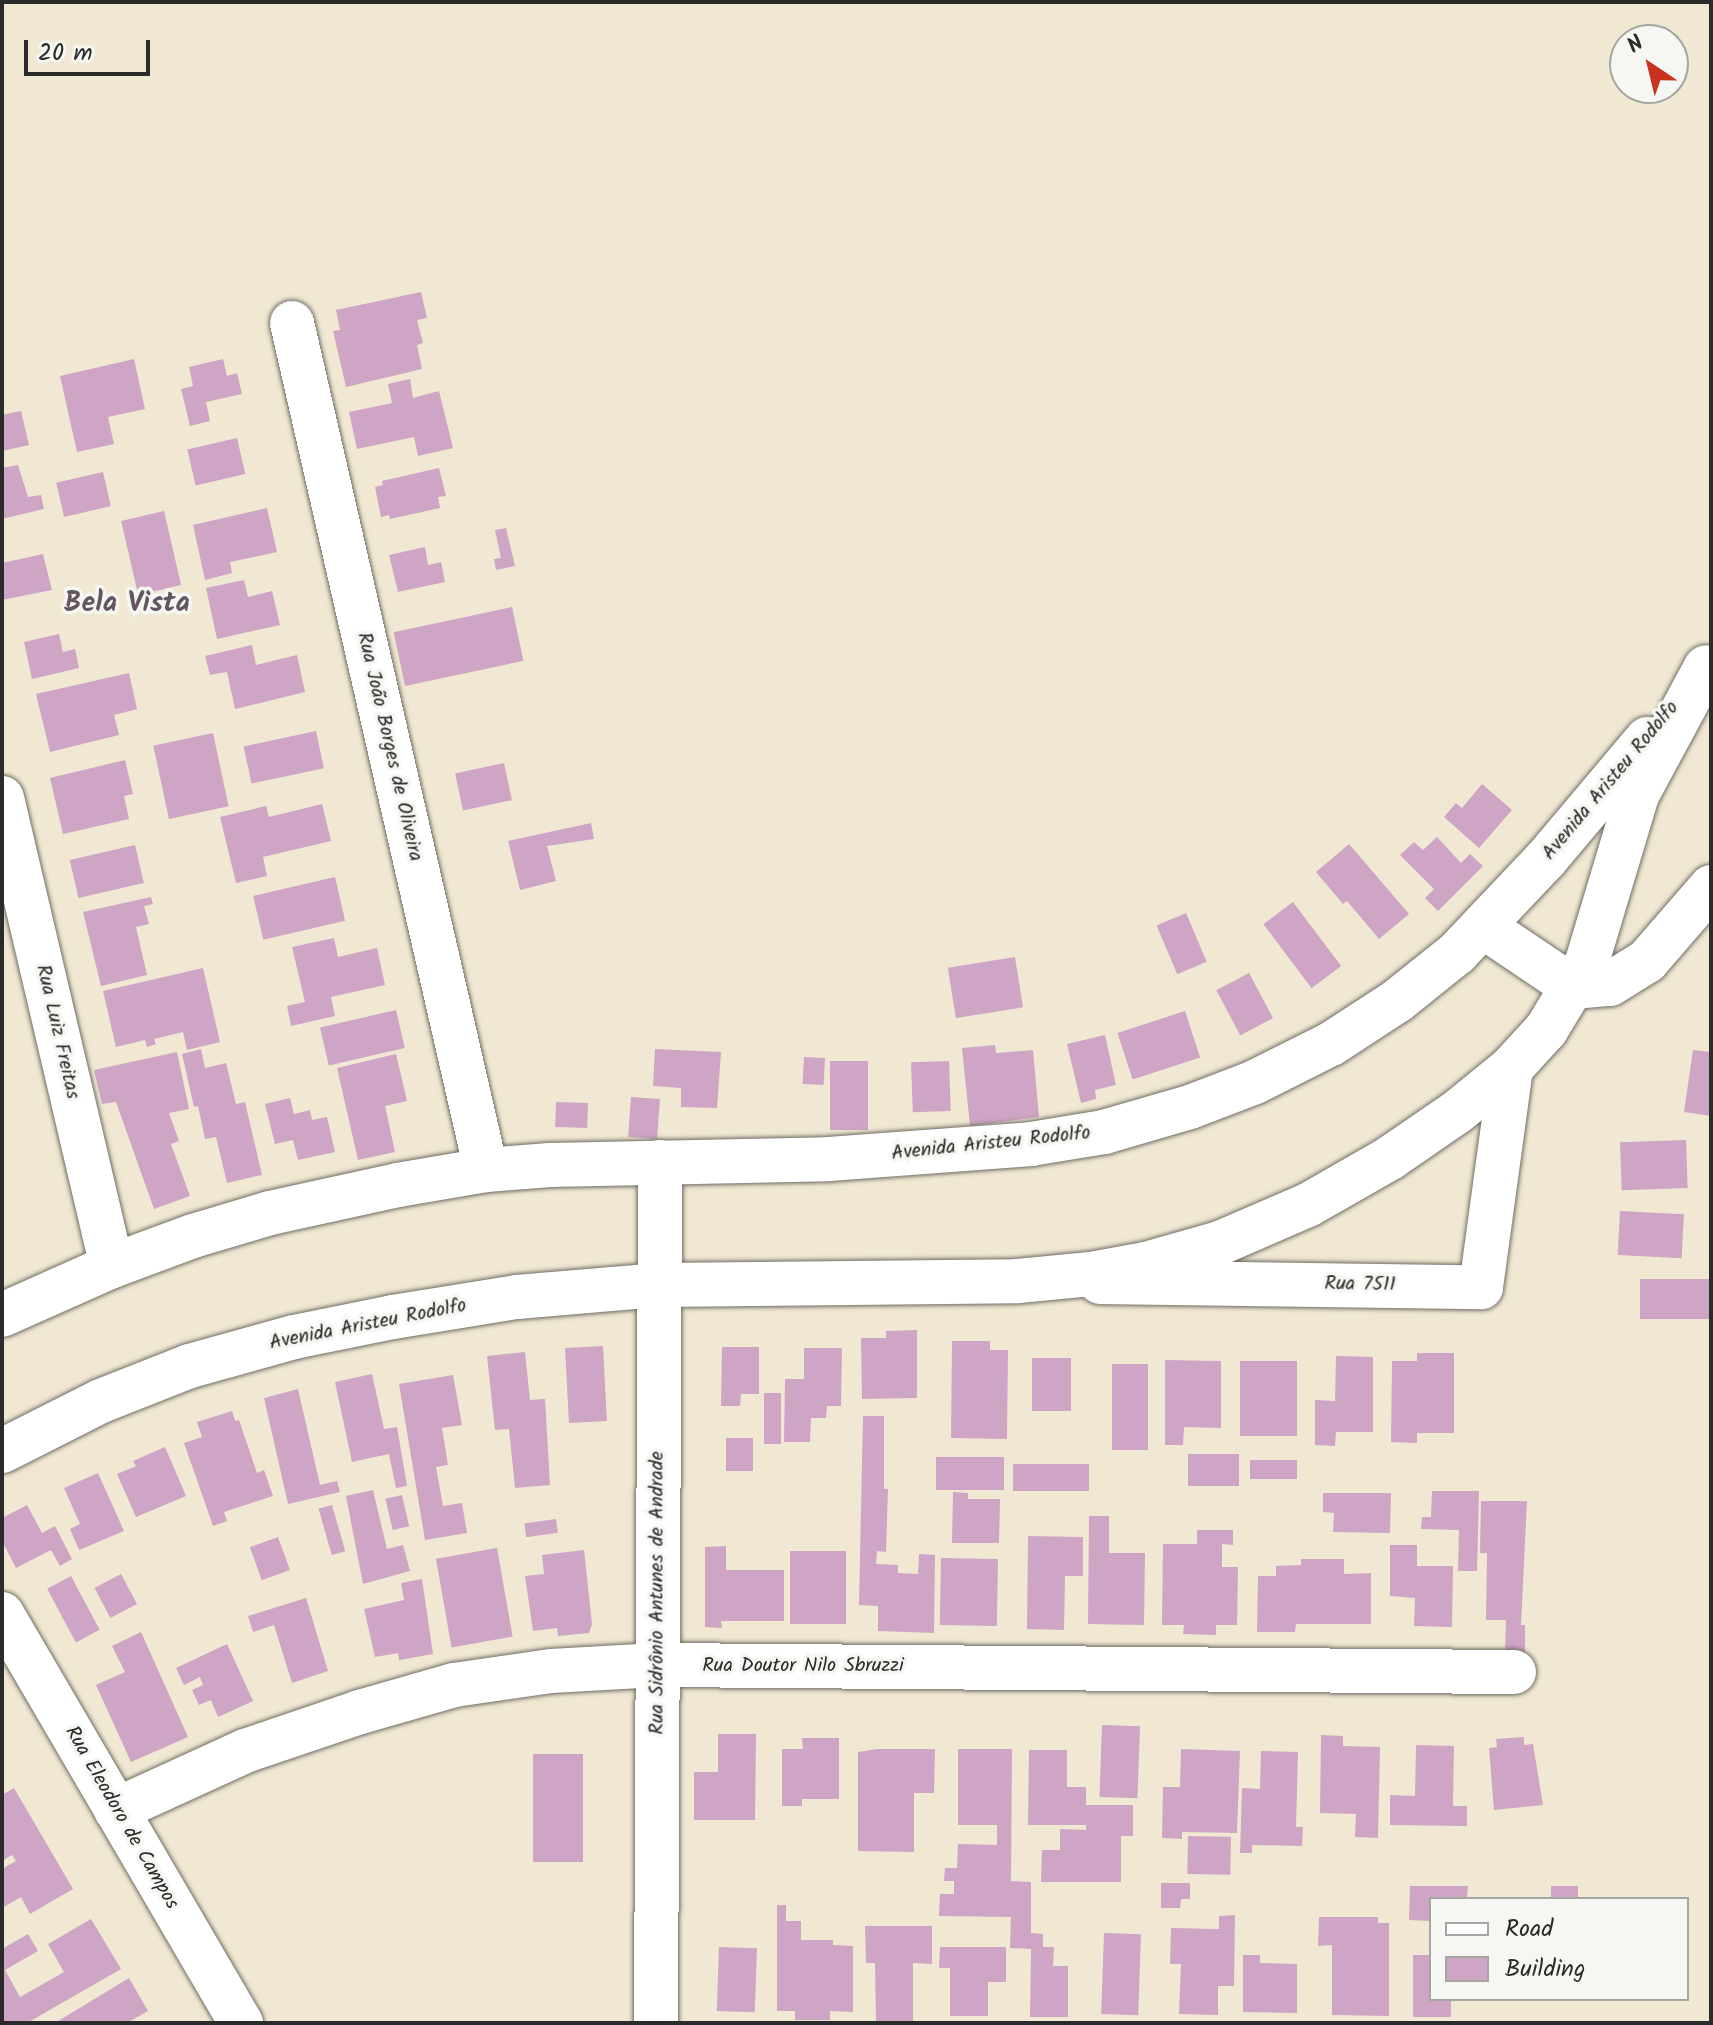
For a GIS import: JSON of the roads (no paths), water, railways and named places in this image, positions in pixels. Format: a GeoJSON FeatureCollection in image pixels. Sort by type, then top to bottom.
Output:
{"type":"FeatureCollection","features":[{"type":"Feature","properties":{"kind":"street","name":"Rua João Borges de Oliveira"},"geometry":{"type":"LineString","coordinates":[[292,323],[486,1170]]}},
{"type":"Feature","properties":{"kind":"street","name":"Avenida Aristeu Rodolfo"},"geometry":{"type":"LineString","coordinates":[[2,1315],[112,1266],[193,1236],[270,1213],[486,1170],[923,1154],[1031,1144],[1118,1128],[1255,1082],[1331,1044],[1397,1001],[1484,927],[1708,664]]}},
{"type":"Feature","properties":{"kind":"street","name":"Avenida Aristeu Rodolfo"},"geometry":{"type":"LineString","coordinates":[[2,1451],[101,1401],[190,1366],[294,1337],[517,1297],[660,1285],[1018,1281],[1146,1264],[1235,1237],[1308,1205],[1390,1158],[1511,1068],[1546,1030],[1573,987],[1601,926],[1637,795],[1708,664]]}},
{"type":"Feature","properties":{"kind":"street","name":"Rua Luiz Freitas"},"geometry":{"type":"LineString","coordinates":[[2,798],[112,1266]]}},
{"type":"Feature","properties":{"kind":"street"},"geometry":{"type":"LineString","coordinates":[[1484,927],[1573,987],[1610,984],[1631,974],[1647,961],[1711,887]]}},
{"type":"Feature","properties":{"kind":"street","name":"Rua 7511"},"geometry":{"type":"LineString","coordinates":[[1018,1281],[1481,1287],[1511,1068]]}},
{"type":"Feature","properties":{"kind":"street","name":"Rua Sidrônio Antunes de Andrade"},"geometry":{"type":"LineString","coordinates":[[656,2023],[660,1162]]}},
{"type":"Feature","properties":{"kind":"street","name":"Rua Eleodoro de Campos"},"geometry":{"type":"LineString","coordinates":[[2,1614],[241,2023]]}},
{"type":"Feature","properties":{"kind":"street","name":"Rua Doutor Nilo Sbruzzi"},"geometry":{"type":"LineString","coordinates":[[116,1810],[245,1751],[360,1712],[454,1685],[551,1671],[658,1665],[1514,1672]]}},
{"type":"Feature","properties":{"kind":"district","name":"Bela Vista"},"geometry":{"type":"Point","coordinates":[127,604]}}]}
